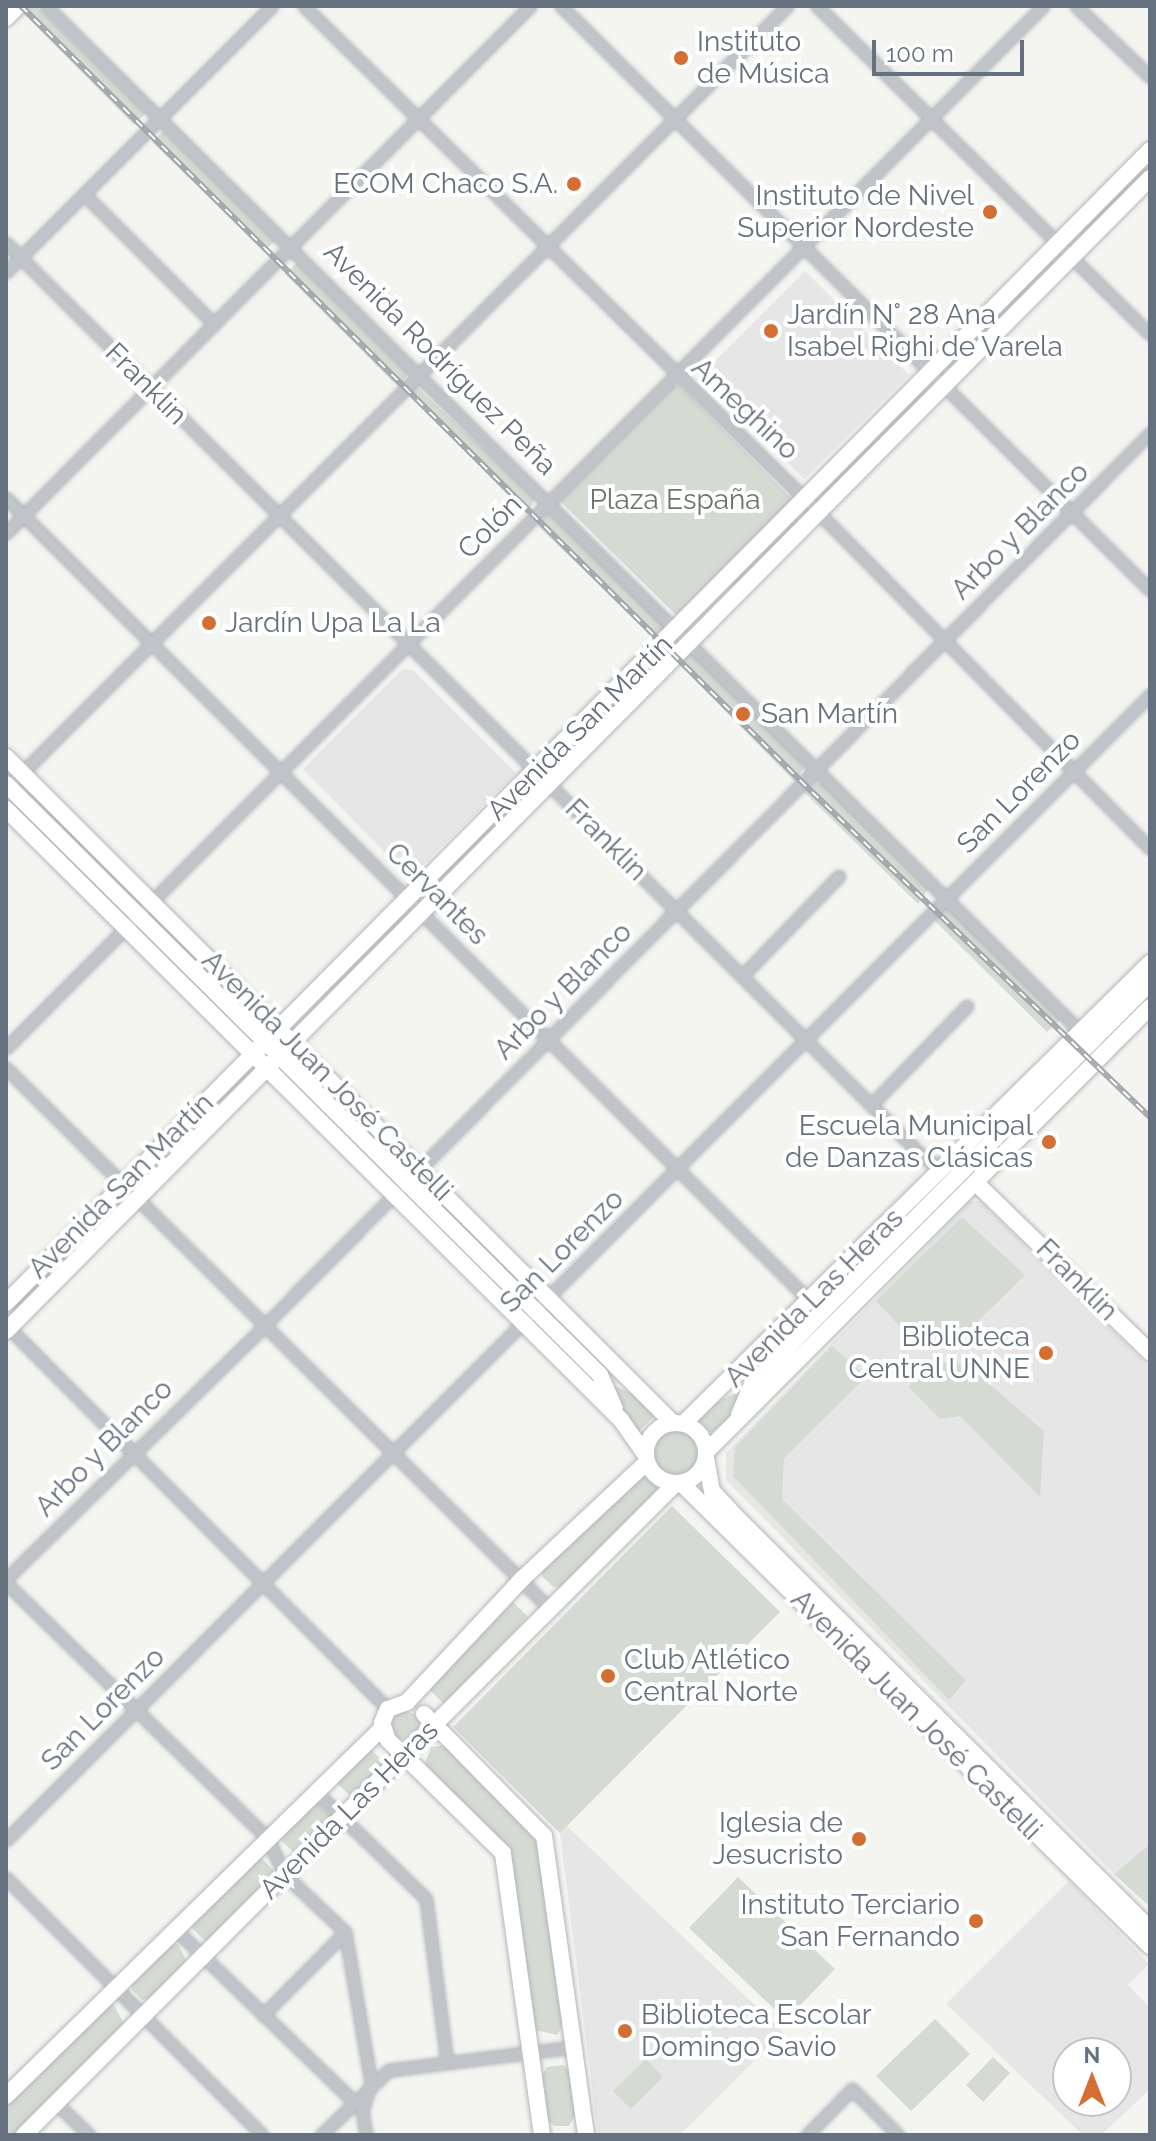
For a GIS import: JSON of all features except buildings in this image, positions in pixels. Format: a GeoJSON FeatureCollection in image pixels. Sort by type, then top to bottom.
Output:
{"type":"FeatureCollection","features":[{"type":"Feature","properties":{"kind":"main road"},"geometry":{"type":"LineString","coordinates":[[6,18],[18,6]]}},
{"type":"Feature","properties":{"kind":"main road","name":"Avenida San Martín"},"geometry":{"type":"LineString","coordinates":[[7,1328],[265,1068],[272,1049],[407,898],[542,777],[726,593],[817,511],[1059,244],[1150,150]]}},
{"type":"Feature","properties":{"kind":"main road","name":"Avenida San Martín"},"geometry":{"type":"LineString","coordinates":[[726,593],[804,498],[1072,256],[1150,178]]}},
{"type":"Feature","properties":{"kind":"main road","name":"Avenida Juan José Castelli"},"geometry":{"type":"LineString","coordinates":[[6,757],[646,1397],[679,1423]]}},
{"type":"Feature","properties":{"kind":"main road","name":"Avenida San Martín"},"geometry":{"type":"LineString","coordinates":[[284,1036],[421,912],[542,777]]}},
{"type":"Feature","properties":{"kind":"main road","name":"Avenida Juan José Castelli"},"geometry":{"type":"LineString","coordinates":[[7,786],[600,1375],[621,1420],[646,1458]]}},
{"type":"Feature","properties":{"kind":"main road","name":"Avenida Juan José Castelli"},"geometry":{"type":"LineString","coordinates":[[6,809],[621,1420]]}},
{"type":"Feature","properties":{"kind":"main road","name":"Avenida Las Heras"},"geometry":{"type":"LineString","coordinates":[[679,1423],[715,1397],[816,1307],[1086,1037],[1149,964]]}},
{"type":"Feature","properties":{"kind":"main road","name":"Avenida Las Heras"},"geometry":{"type":"LineString","coordinates":[[1086,1037],[1150,983]]}},
{"type":"Feature","properties":{"kind":"main road","name":"Avenida Las Heras"},"geometry":{"type":"LineString","coordinates":[[707,1454],[1150,1007]]}},
{"type":"Feature","properties":{"kind":"main road","name":"Avenida San Martín"},"geometry":{"type":"LineString","coordinates":[[6,1303],[252,1055],[272,1049]]}},
{"type":"Feature","properties":{"kind":"main road","name":"Franklin"},"geometry":{"type":"LineString","coordinates":[[976,1183],[1150,1352]]}},
{"type":"Feature","properties":{"kind":"main road","name":"Avenida Las Heras"},"geometry":{"type":"LineString","coordinates":[[736,1422],[752,1385],[816,1307]]}},
{"type":"Feature","properties":{"kind":"main road","name":"Avenida Juan José Castelli"},"geometry":{"type":"LineString","coordinates":[[600,1375],[646,1397]]}},
{"type":"Feature","properties":{"kind":"main road","name":"Avenida Las Heras"},"geometry":{"type":"LineString","coordinates":[[715,1397],[752,1385]]}},
{"type":"Feature","properties":{"kind":"main road"},"geometry":{"type":"LineString","coordinates":[[679,1423],[699,1433],[707,1454],[698,1475],[678,1484],[660,1479],[646,1458],[653,1433],[679,1423]]}},
{"type":"Feature","properties":{"kind":"main road","name":"Avenida Juan José Castelli"},"geometry":{"type":"LineString","coordinates":[[707,1454],[712,1491],[739,1520],[1150,1929]]}},
{"type":"Feature","properties":{"kind":"main road","name":"Avenida Las Heras"},"geometry":{"type":"LineString","coordinates":[[6,2096],[315,1791],[384,1718],[407,1702],[522,1579],[646,1458]]}},
{"type":"Feature","properties":{"kind":"main road","name":"Avenida Juan José Castelli"},"geometry":{"type":"LineString","coordinates":[[678,1484],[1150,1946]]}},
{"type":"Feature","properties":{"kind":"main road","name":"Avenida Las Heras"},"geometry":{"type":"LineString","coordinates":[[24,2135],[342,1817],[416,1736],[678,1484]]}},
{"type":"Feature","properties":{"kind":"main road"},"geometry":{"type":"LineString","coordinates":[[407,1702],[416,1736],[503,1853],[542,2135]]}},
{"type":"Feature","properties":{"kind":"main road"},"geometry":{"type":"LineString","coordinates":[[384,1718],[416,1736],[544,1836],[586,2134]]}},
{"type":"Feature","properties":{"kind":"street","name":"Avenida Rodríguez Peña"},"geometry":{"type":"LineString","coordinates":[[46,6],[293,246],[1104,1055]]}},
{"type":"Feature","properties":{"kind":"street"},"geometry":{"type":"LineString","coordinates":[[6,272],[272,6]]}},
{"type":"Feature","properties":{"kind":"street","name":"Ameghino"},"geometry":{"type":"LineString","coordinates":[[304,6],[674,375],[804,498],[941,642],[1150,849]]}},
{"type":"Feature","properties":{"kind":"street"},"geometry":{"type":"LineString","coordinates":[[6,533],[530,6]]}},
{"type":"Feature","properties":{"kind":"street"},"geometry":{"type":"LineString","coordinates":[[561,6],[1150,590]]}},
{"type":"Feature","properties":{"kind":"street"},"geometry":{"type":"LineString","coordinates":[[7,786],[787,6]]}},
{"type":"Feature","properties":{"kind":"street"},"geometry":{"type":"LineString","coordinates":[[817,6],[1150,334]]}},
{"type":"Feature","properties":{"kind":"street","name":"Colón"},"geometry":{"type":"LineString","coordinates":[[6,1048],[282,774],[674,375],[933,120],[1043,6]]}},
{"type":"Feature","properties":{"kind":"street"},"geometry":{"type":"LineString","coordinates":[[1076,6],[1150,77]]}},
{"type":"Feature","properties":{"kind":"street"},"geometry":{"type":"LineString","coordinates":[[84,194],[214,324]]}},
{"type":"Feature","properties":{"kind":"street","name":"Franklin"},"geometry":{"type":"LineString","coordinates":[[6,243],[871,1105],[949,1173],[976,1183]]}},
{"type":"Feature","properties":{"kind":"street","name":"Arbo y Blanco"},"geometry":{"type":"LineString","coordinates":[[6,1581],[133,1451],[265,1325],[1150,433]]}},
{"type":"Feature","properties":{"kind":"street","name":"Cervantes"},"geometry":{"type":"LineString","coordinates":[[6,498],[834,1325]]}},
{"type":"Feature","properties":{"kind":"street","name":"San Lorenzo"},"geometry":{"type":"LineString","coordinates":[[6,1840],[1150,695]]}},
{"type":"Feature","properties":{"kind":"street"},"geometry":{"type":"LineString","coordinates":[[742,976],[839,876]]}},
{"type":"Feature","properties":{"kind":"street"},"geometry":{"type":"LineString","coordinates":[[871,1105],[967,1006]]}},
{"type":"Feature","properties":{"kind":"street"},"geometry":{"type":"LineString","coordinates":[[6,1068],[549,1608]]}},
{"type":"Feature","properties":{"kind":"street"},"geometry":{"type":"LineString","coordinates":[[7,1328],[264,1582],[384,1718]]}},
{"type":"Feature","properties":{"kind":"street"},"geometry":{"type":"LineString","coordinates":[[6,1581],[267,1838],[285,1875],[345,1932],[371,2083]]}},
{"type":"Feature","properties":{"kind":"street"},"geometry":{"type":"LineString","coordinates":[[315,1791],[426,1899],[447,2063]]}},
{"type":"Feature","properties":{"kind":"street"},"geometry":{"type":"LineString","coordinates":[[6,1878],[262,2135]]}},
{"type":"Feature","properties":{"kind":"street"},"geometry":{"type":"LineString","coordinates":[[176,1930],[358,2106],[366,2135]]}},
{"type":"Feature","properties":{"kind":"street"},"geometry":{"type":"LineString","coordinates":[[263,2015],[345,1932]]}},
{"type":"Feature","properties":{"kind":"street"},"geometry":{"type":"LineString","coordinates":[[321,2135],[358,2106],[371,2083],[389,2070],[574,2047]]}},
{"type":"Feature","properties":{"kind":"street"},"geometry":{"type":"LineString","coordinates":[[807,2135],[852,2089],[898,2135]]}},
{"type":"Feature","properties":{"kind":"street"},"geometry":{"type":"LineString","coordinates":[[56,2103],[89,2135]]}},
{"type":"Feature","properties":{"kind":"street"},"geometry":{"type":"LineString","coordinates":[[576,2135],[586,2134]]}},
{"type":"Feature","properties":{"kind":"shaded area"},"geometry":{"type":"Polygon","coordinates":[[[805,271],[909,375],[804,479],[701,375],[805,271]]]}},
{"type":"Feature","properties":{"kind":"shaded area"},"geometry":{"type":"Polygon","coordinates":[[[403,669],[413,670],[516,773],[414,874],[405,873],[303,769],[403,669]]]}},
{"type":"Feature","properties":{"kind":"shaded area"},"geometry":{"type":"Polygon","coordinates":[[[970,1201],[980,1201],[1150,1367],[1150,1844],[1114,1874],[726,1480],[726,1453],[970,1201]]]}},
{"type":"Feature","properties":{"kind":"shaded area"},"geometry":{"type":"Polygon","coordinates":[[[567,1826],[783,2032],[680,2135],[598,2135],[560,1833],[567,1826]]]}},
{"type":"Feature","properties":{"kind":"shaded area"},"geometry":{"type":"Polygon","coordinates":[[[1069,1881],[1149,1964],[1128,1985],[1150,2008],[1150,2089],[1132,2106],[1132,2037],[1052,2037],[1052,2105],[946,2004],[1069,1881]]]}},
{"type":"Feature","properties":{"kind":"shaded area"},"geometry":{"type":"Polygon","coordinates":[[[1064,2117],[1120,2117],[1101,2135],[1083,2135],[1064,2117]]]}},
{"type":"Feature","properties":{"kind":"green space"},"geometry":{"type":"Polygon","coordinates":[[[26,6],[36,6],[146,113],[134,125],[21,11],[26,6]]]}},
{"type":"Feature","properties":{"kind":"green space"},"geometry":{"type":"Polygon","coordinates":[[[163,131],[277,239],[264,251],[152,142],[163,131]]]}},
{"type":"Feature","properties":{"kind":"green space"},"geometry":{"type":"Polygon","coordinates":[[[1150,158],[1150,173],[1081,239],[1079,231],[1150,158]]]}},
{"type":"Feature","properties":{"kind":"green space"},"geometry":{"type":"Polygon","coordinates":[[[1052,260],[1055,264],[950,371],[947,363],[1052,260]]]}},
{"type":"Feature","properties":{"kind":"green space"},"geometry":{"type":"Polygon","coordinates":[[[299,261],[409,373],[398,387],[285,274],[299,261]]]}},
{"type":"Feature","properties":{"kind":"green space"},"geometry":{"type":"Polygon","coordinates":[[[416,386],[535,498],[527,515],[409,394],[416,386]]]}},
{"type":"Feature","properties":{"kind":"green space","name":"Plaza España"},"geometry":{"type":"Polygon","coordinates":[[[669,386],[680,386],[793,500],[676,615],[558,499],[669,386]]]}},
{"type":"Feature","properties":{"kind":"green space"},"geometry":{"type":"Polygon","coordinates":[[[921,387],[927,392],[822,496],[816,491],[921,387]]]}},
{"type":"Feature","properties":{"kind":"green space"},"geometry":{"type":"Polygon","coordinates":[[[549,512],[666,625],[654,638],[538,526],[549,512]]]}},
{"type":"Feature","properties":{"kind":"green space"},"geometry":{"type":"Polygon","coordinates":[[[794,518],[800,521],[735,588],[731,585],[794,518]]]}},
{"type":"Feature","properties":{"kind":"green space"},"geometry":{"type":"Polygon","coordinates":[[[687,652],[697,654],[804,767],[795,782],[677,662],[687,652]]]}},
{"type":"Feature","properties":{"kind":"green space"},"geometry":{"type":"Polygon","coordinates":[[[658,657],[660,662],[557,768],[552,762],[658,657]]]}},
{"type":"Feature","properties":{"kind":"green space"},"geometry":{"type":"Polygon","coordinates":[[[815,781],[825,785],[929,888],[918,904],[803,791],[815,781]]]}},
{"type":"Feature","properties":{"kind":"green space"},"geometry":{"type":"Polygon","coordinates":[[[530,786],[533,791],[429,897],[423,894],[530,786]]]}},
{"type":"Feature","properties":{"kind":"green space"},"geometry":{"type":"Polygon","coordinates":[[[29,788],[138,895],[132,899],[26,795],[29,788]]]}},
{"type":"Feature","properties":{"kind":"green space"},"geometry":{"type":"Polygon","coordinates":[[[13,801],[123,910],[121,913],[11,803],[13,801]]]}},
{"type":"Feature","properties":{"kind":"green space"},"geometry":{"type":"Polygon","coordinates":[[[943,907],[951,910],[1060,1020],[1047,1032],[935,921],[943,907]]]}},
{"type":"Feature","properties":{"kind":"green space"},"geometry":{"type":"Polygon","coordinates":[[[399,914],[405,918],[296,1023],[296,1020],[399,914]]]}},
{"type":"Feature","properties":{"kind":"green space"},"geometry":{"type":"Polygon","coordinates":[[[156,916],[261,1020],[258,1024],[154,923],[156,916]]]}},
{"type":"Feature","properties":{"kind":"green space"},"geometry":{"type":"Polygon","coordinates":[[[299,1058],[402,1161],[399,1165],[297,1065],[299,1058]]]}},
{"type":"Feature","properties":{"kind":"green space"},"geometry":{"type":"Polygon","coordinates":[[[248,1068],[250,1073],[143,1177],[141,1175],[248,1068]]]}},
{"type":"Feature","properties":{"kind":"green space"},"geometry":{"type":"Polygon","coordinates":[[[429,1187],[532,1289],[528,1292],[426,1193],[429,1187]]]}},
{"type":"Feature","properties":{"kind":"green space"},"geometry":{"type":"Polygon","coordinates":[[[111,1205],[116,1210],[15,1313],[11,1308],[111,1205]]]}},
{"type":"Feature","properties":{"kind":"green space"},"geometry":{"type":"Polygon","coordinates":[[[962,1217],[1025,1275],[963,1336],[912,1339],[876,1301],[962,1217]]]}},
{"type":"Feature","properties":{"kind":"green space"},"geometry":{"type":"Polygon","coordinates":[[[832,1346],[866,1377],[784,1458],[782,1499],[966,1680],[949,1700],[733,1476],[735,1447],[832,1346]]]}},
{"type":"Feature","properties":{"kind":"green space"},"geometry":{"type":"Polygon","coordinates":[[[951,1359],[980,1376],[1044,1431],[1040,1497],[960,1416],[940,1419],[908,1386],[951,1359]]]}},
{"type":"Feature","properties":{"kind":"green space"},"geometry":{"type":"Polygon","coordinates":[[[609,1383],[639,1397],[656,1415],[639,1431],[623,1413],[609,1383]]]}},
{"type":"Feature","properties":{"kind":"green space"},"geometry":{"type":"Polygon","coordinates":[[[743,1390],[729,1419],[711,1433],[699,1420],[718,1401],[743,1390]]]}},
{"type":"Feature","properties":{"kind":"green space"},"geometry":{"type":"Polygon","coordinates":[[[676,1426],[695,1434],[703,1453],[695,1472],[676,1480],[657,1472],[649,1453],[657,1434],[676,1426]]]}},
{"type":"Feature","properties":{"kind":"green space"},"geometry":{"type":"Polygon","coordinates":[[[641,1471],[660,1491],[564,1587],[553,1587],[542,1576],[543,1567],[641,1471]]]}},
{"type":"Feature","properties":{"kind":"green space","name":"Club Atlético Central Norte"},"geometry":{"type":"Polygon","coordinates":[[[672,1506],[780,1612],[560,1833],[453,1727],[672,1506]]]}},
{"type":"Feature","properties":{"kind":"green space"},"geometry":{"type":"Polygon","coordinates":[[[513,1602],[528,1617],[444,1704],[428,1688],[513,1602]]]}},
{"type":"Feature","properties":{"kind":"green space"},"geometry":{"type":"Polygon","coordinates":[[[406,1712],[416,1716],[420,1726],[416,1736],[406,1740],[396,1736],[392,1726],[396,1716],[406,1712]]]}},
{"type":"Feature","properties":{"kind":"green space"},"geometry":{"type":"Polygon","coordinates":[[[445,1745],[540,1845],[565,2022],[557,2035],[535,2030],[510,1852],[425,1763],[431,1747],[445,1745]]]}},
{"type":"Feature","properties":{"kind":"green space"},"geometry":{"type":"Polygon","coordinates":[[[368,1747],[386,1764],[352,1798],[335,1781],[368,1747]]]}},
{"type":"Feature","properties":{"kind":"green space"},"geometry":{"type":"Polygon","coordinates":[[[314,1800],[332,1817],[295,1854],[278,1837],[314,1800]]]}},
{"type":"Feature","properties":{"kind":"green space"},"geometry":{"type":"Polygon","coordinates":[[[1150,1844],[1150,1907],[1114,1874],[1150,1844]]]}},
{"type":"Feature","properties":{"kind":"green space"},"geometry":{"type":"Polygon","coordinates":[[[258,1855],[275,1872],[206,1942],[189,1925],[258,1855]]]}},
{"type":"Feature","properties":{"kind":"green space"},"geometry":{"type":"Polygon","coordinates":[[[738,1877],[835,1969],[786,2020],[689,1928],[738,1877]]]}},
{"type":"Feature","properties":{"kind":"green space"},"geometry":{"type":"Polygon","coordinates":[[[178,1944],[187,1962],[150,1999],[142,2000],[132,1990],[132,1981],[170,1945],[178,1944]]]}},
{"type":"Feature","properties":{"kind":"green space"},"geometry":{"type":"Polygon","coordinates":[[[114,2005],[125,2026],[15,2135],[6,2135],[6,2103],[103,2007],[114,2005]]]}},
{"type":"Feature","properties":{"kind":"green space"},"geometry":{"type":"Polygon","coordinates":[[[935,2019],[970,2054],[911,2111],[876,2076],[935,2019]]]}},
{"type":"Feature","properties":{"kind":"green space"},"geometry":{"type":"Polygon","coordinates":[[[993,2057],[1010,2073],[983,2102],[966,2085],[993,2057]]]}},
{"type":"Feature","properties":{"kind":"green space"},"geometry":{"type":"Polygon","coordinates":[[[646,2059],[663,2077],[631,2109],[613,2091],[646,2059]]]}},
{"type":"Feature","properties":{"kind":"green space"},"geometry":{"type":"Polygon","coordinates":[[[563,2065],[570,2071],[577,2112],[569,2126],[555,2126],[547,2120],[541,2076],[547,2067],[563,2065]]]}},
{"type":"Feature","properties":{"kind":"railway"},"geometry":{"type":"LineString","coordinates":[[21,6],[812,792],[1150,1117]]}},
{"type":"Feature","properties":{"kind":"place","name":"Instituto de Música"},"geometry":{"type":"Point","coordinates":[681,58]}},
{"type":"Feature","properties":{"kind":"place","name":"ECOM Chaco S.A."},"geometry":{"type":"Point","coordinates":[574,184]}},
{"type":"Feature","properties":{"kind":"place","name":"Instituto de Nivel Superior Nordeste"},"geometry":{"type":"Point","coordinates":[990,212]}},
{"type":"Feature","properties":{"kind":"place","name":"Jardín N° 28 Ana Isabel Righi de Varela"},"geometry":{"type":"Point","coordinates":[771,331]}},
{"type":"Feature","properties":{"kind":"place","name":"Jardín Upa La La"},"geometry":{"type":"Point","coordinates":[209,623]}},
{"type":"Feature","properties":{"kind":"place","name":"San Martín"},"geometry":{"type":"Point","coordinates":[743,714]}},
{"type":"Feature","properties":{"kind":"place","name":"Escuela Municipal de Danzas Clásicas"},"geometry":{"type":"Point","coordinates":[1049,1142]}},
{"type":"Feature","properties":{"kind":"place","name":"Biblioteca Central UNNE"},"geometry":{"type":"Point","coordinates":[1046,1353]}},
{"type":"Feature","properties":{"kind":"place","name":"Club Atlético Central Norte"},"geometry":{"type":"Point","coordinates":[608,1676]}},
{"type":"Feature","properties":{"kind":"place","name":"Iglesia de Jesucristo"},"geometry":{"type":"Point","coordinates":[859,1839]}},
{"type":"Feature","properties":{"kind":"place","name":"Instituto Terciario San Fernando"},"geometry":{"type":"Point","coordinates":[976,1921]}},
{"type":"Feature","properties":{"kind":"place","name":"Biblioteca Escolar Domingo Savio"},"geometry":{"type":"Point","coordinates":[625,2031]}}]}
